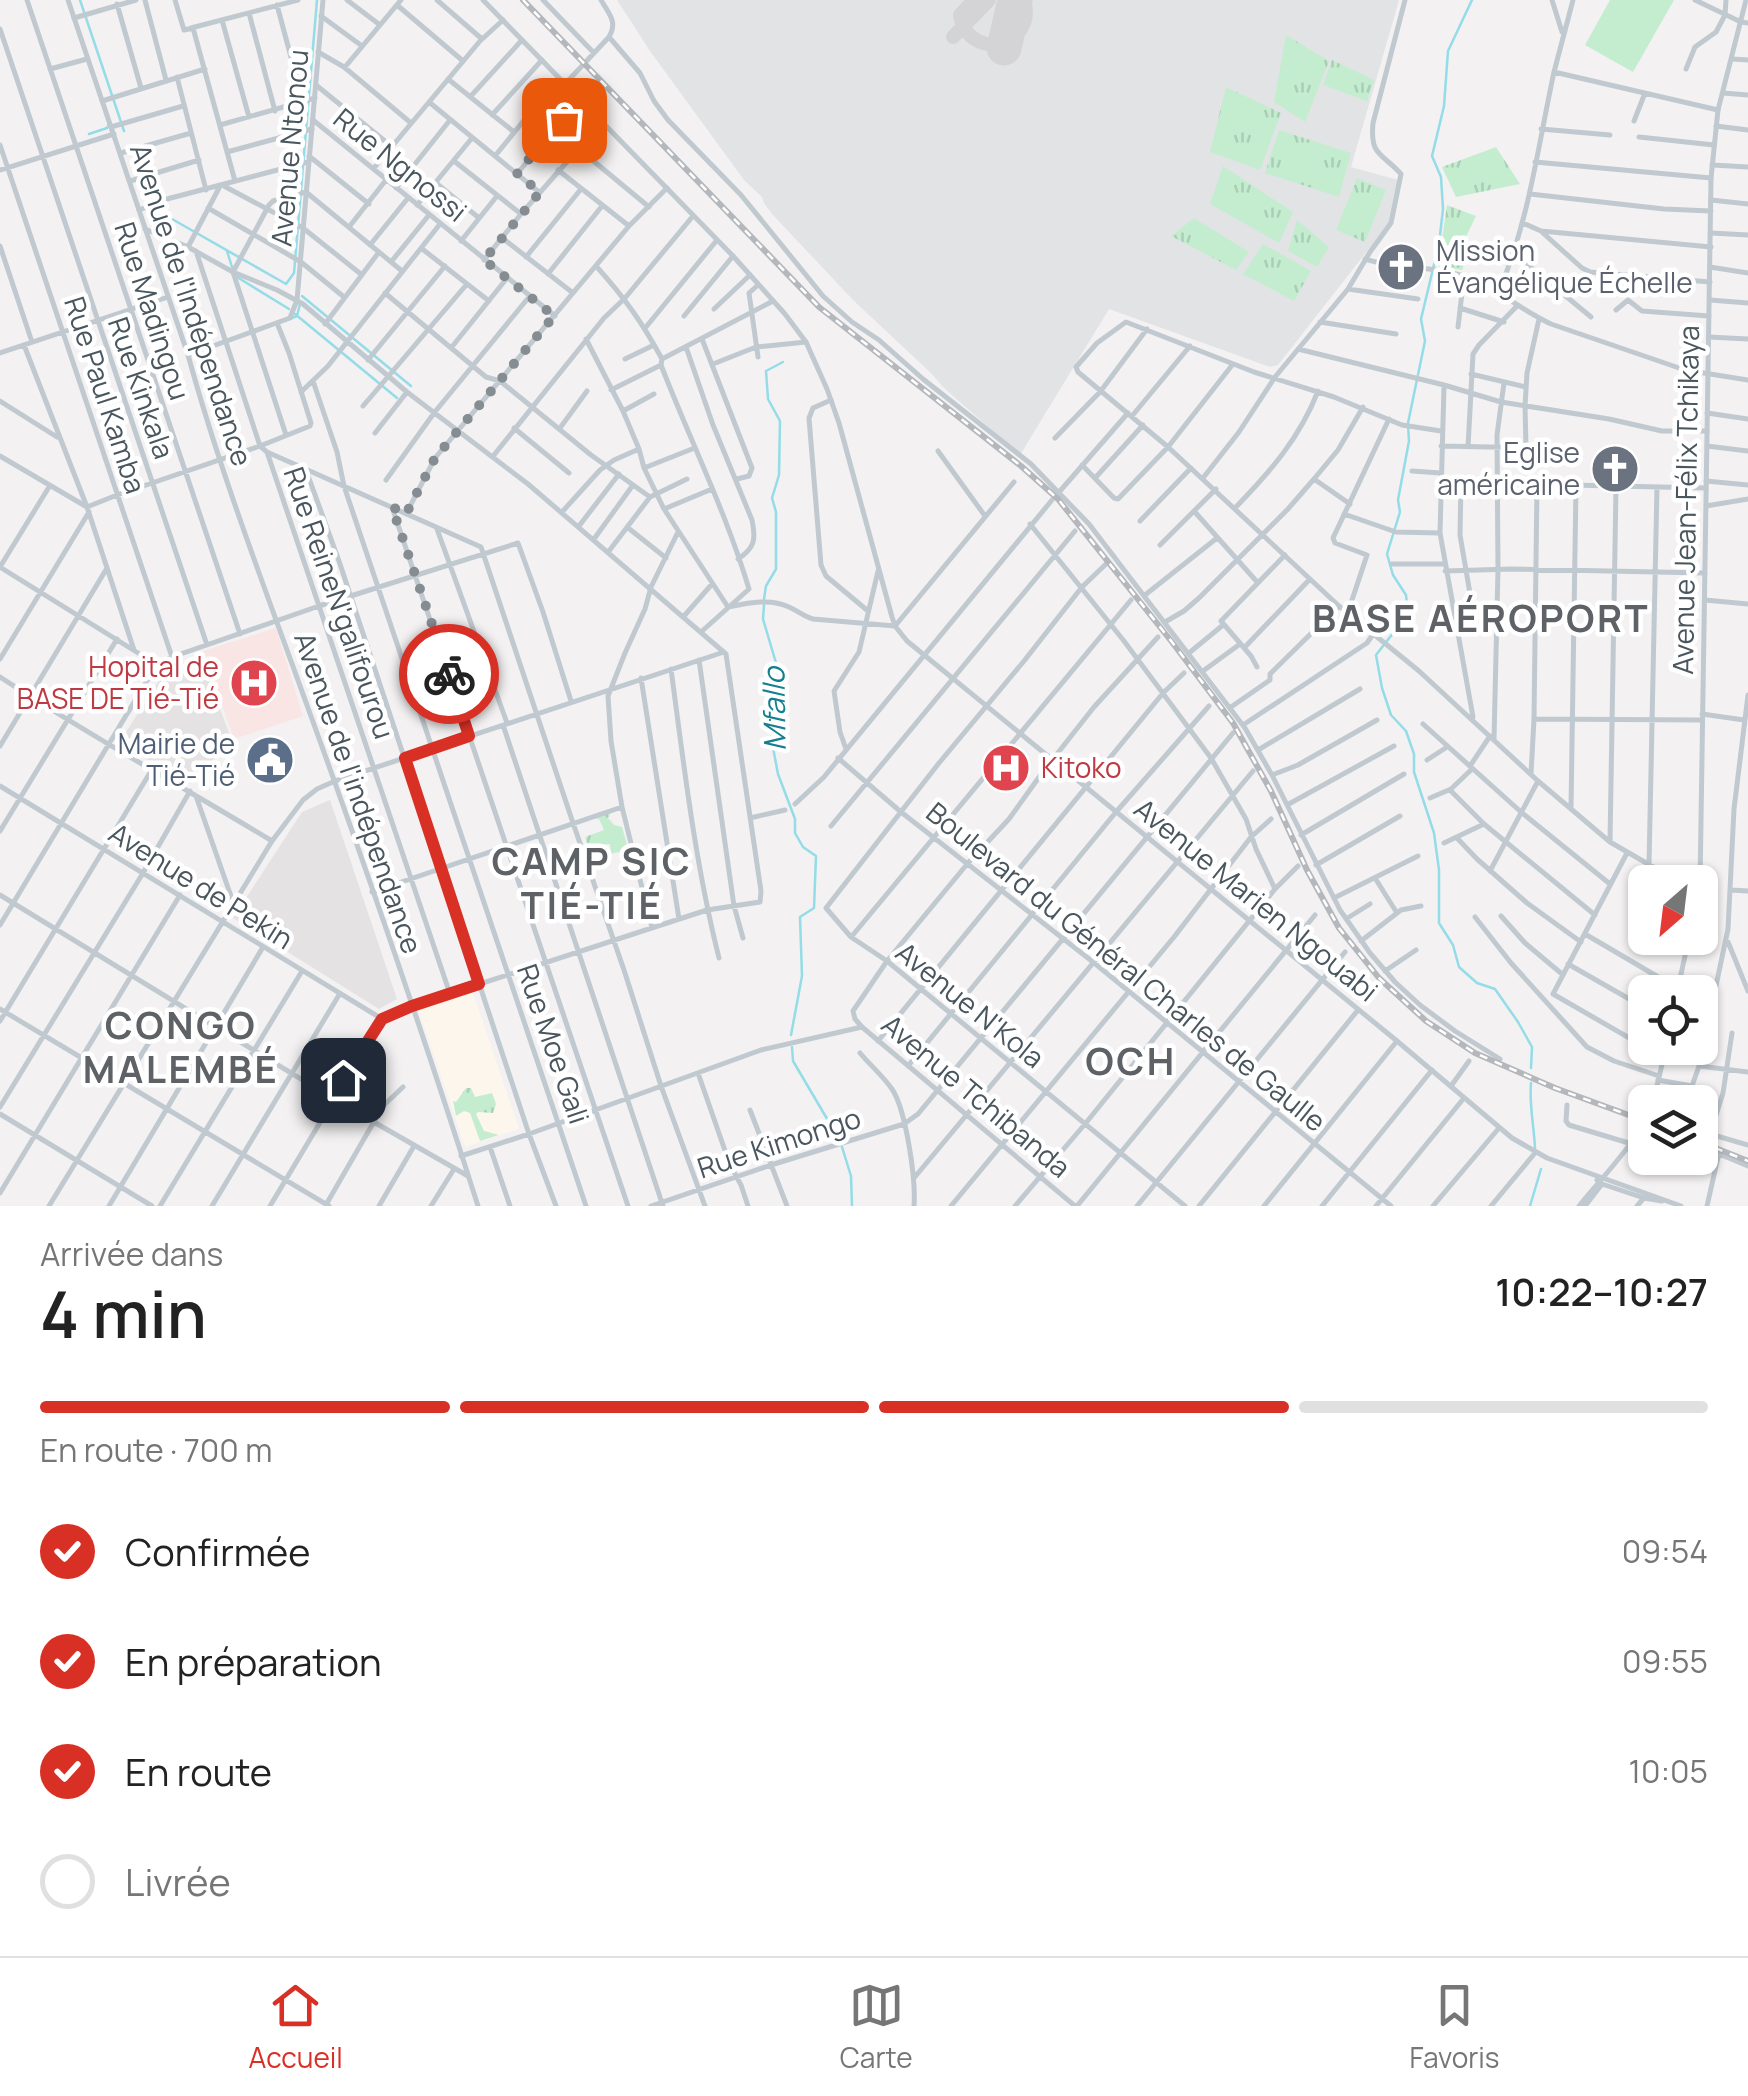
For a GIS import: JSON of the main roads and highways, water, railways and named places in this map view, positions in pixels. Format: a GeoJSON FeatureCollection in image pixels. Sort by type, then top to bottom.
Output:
{"type":"FeatureCollection","features":[{"type":"Feature","properties":{"kind":"waterway"},"geometry":{"type":"LineString","coordinates":[[80,0],[124,131]]}},
{"type":"Feature","properties":{"kind":"waterway"},"geometry":{"type":"LineString","coordinates":[[172,219],[286,284],[294,273],[317,0]]}},
{"type":"Feature","properties":{"kind":"waterway"},"geometry":{"type":"LineString","coordinates":[[1472,0],[1448,51],[1444,106],[1432,156],[1441,177],[1439,244],[1421,319],[1425,341],[1408,423],[1409,441],[1398,500],[1400,512],[1387,554],[1393,575],[1406,595],[1408,614],[1376,655],[1391,715],[1406,731],[1414,754],[1414,772],[1434,833],[1439,923],[1453,945],[1459,967],[1477,983],[1495,989],[1518,1022],[1532,1047],[1531,1068]]}},
{"type":"Feature","properties":{"kind":"waterway"},"geometry":{"type":"LineString","coordinates":[[89,134],[109,124]]}},
{"type":"Feature","properties":{"kind":"waterway"},"geometry":{"type":"LineString","coordinates":[[227,251],[232,267]]}},
{"type":"Feature","properties":{"kind":"waterway"},"geometry":{"type":"LineString","coordinates":[[237,277],[289,309]]}},
{"type":"Feature","properties":{"kind":"waterway"},"geometry":{"type":"LineString","coordinates":[[302,296],[411,386]]}},
{"type":"Feature","properties":{"kind":"waterway"},"geometry":{"type":"LineString","coordinates":[[292,318],[297,316],[300,304]]}},
{"type":"Feature","properties":{"kind":"waterway"},"geometry":{"type":"LineString","coordinates":[[295,314],[397,398]]}},
{"type":"Feature","properties":{"kind":"waterway","name":"Mfallo"},"geometry":{"type":"LineString","coordinates":[[764,599],[776,569],[776,512],[772,498],[779,475],[780,421],[768,399],[766,371],[783,362]]}},
{"type":"Feature","properties":{"kind":"waterway","name":"Mfallo"},"geometry":{"type":"LineString","coordinates":[[764,605],[763,619],[779,673],[776,722],[771,737],[778,774],[795,819],[795,833],[803,847],[816,856],[814,908],[800,917],[802,976],[791,1035]]}},
{"type":"Feature","properties":{"kind":"waterway","name":"Mfallo"},"geometry":{"type":"LineString","coordinates":[[792,1047],[793,1061],[836,1134]]}},
{"type":"Feature","properties":{"kind":"waterway"},"geometry":{"type":"LineString","coordinates":[[1531,1083],[1535,1148]]}},
{"type":"Feature","properties":{"kind":"waterway","name":"Mfallo"},"geometry":{"type":"LineString","coordinates":[[842,1147],[851,1176],[852,1206]]}},
{"type":"Feature","properties":{"kind":"waterway"},"geometry":{"type":"LineString","coordinates":[[1530,1206],[1541,1169]]}},
{"type":"Feature","properties":{"kind":"railway"},"geometry":{"type":"LineString","coordinates":[[523,0],[819,307],[1058,499],[1233,723],[1339,928],[1379,978],[1426,1021],[1475,1053],[1628,1115]]}},
{"type":"Feature","properties":{"kind":"railway"},"geometry":{"type":"LineString","coordinates":[[1718,1149],[1748,1161]]}},
{"type":"Feature","properties":{"kind":"place","name":"Mission Évangélique Échelle"},"geometry":{"type":"Point","coordinates":[1401,267]}},
{"type":"Feature","properties":{"kind":"place","name":"Eglise américaine"},"geometry":{"type":"Point","coordinates":[1615,469]}},
{"type":"Feature","properties":{"kind":"place","name":"Hopital de BASE DE Tié-Tié"},"geometry":{"type":"Point","coordinates":[254,683]}},
{"type":"Feature","properties":{"kind":"place","name":"Mairie de Tié-Tié"},"geometry":{"type":"Point","coordinates":[270,760]}},
{"type":"Feature","properties":{"kind":"place","name":"Kitoko"},"geometry":{"type":"Point","coordinates":[1006,768]}},
{"type":"Feature","properties":{"kind":"district","name":"BASE AÉROPORT"},"geometry":{"type":"Point","coordinates":[1481,619]}},
{"type":"Feature","properties":{"kind":"district","name":"CAMP SIC TIÉ-TIÉ"},"geometry":{"type":"Point","coordinates":[592,884]}},
{"type":"Feature","properties":{"kind":"district","name":"CONGO MALEMBÉ"},"geometry":{"type":"Point","coordinates":[181,1048]}},
{"type":"Feature","properties":{"kind":"district","name":"OCH"},"geometry":{"type":"Point","coordinates":[1131,1062]}}]}
